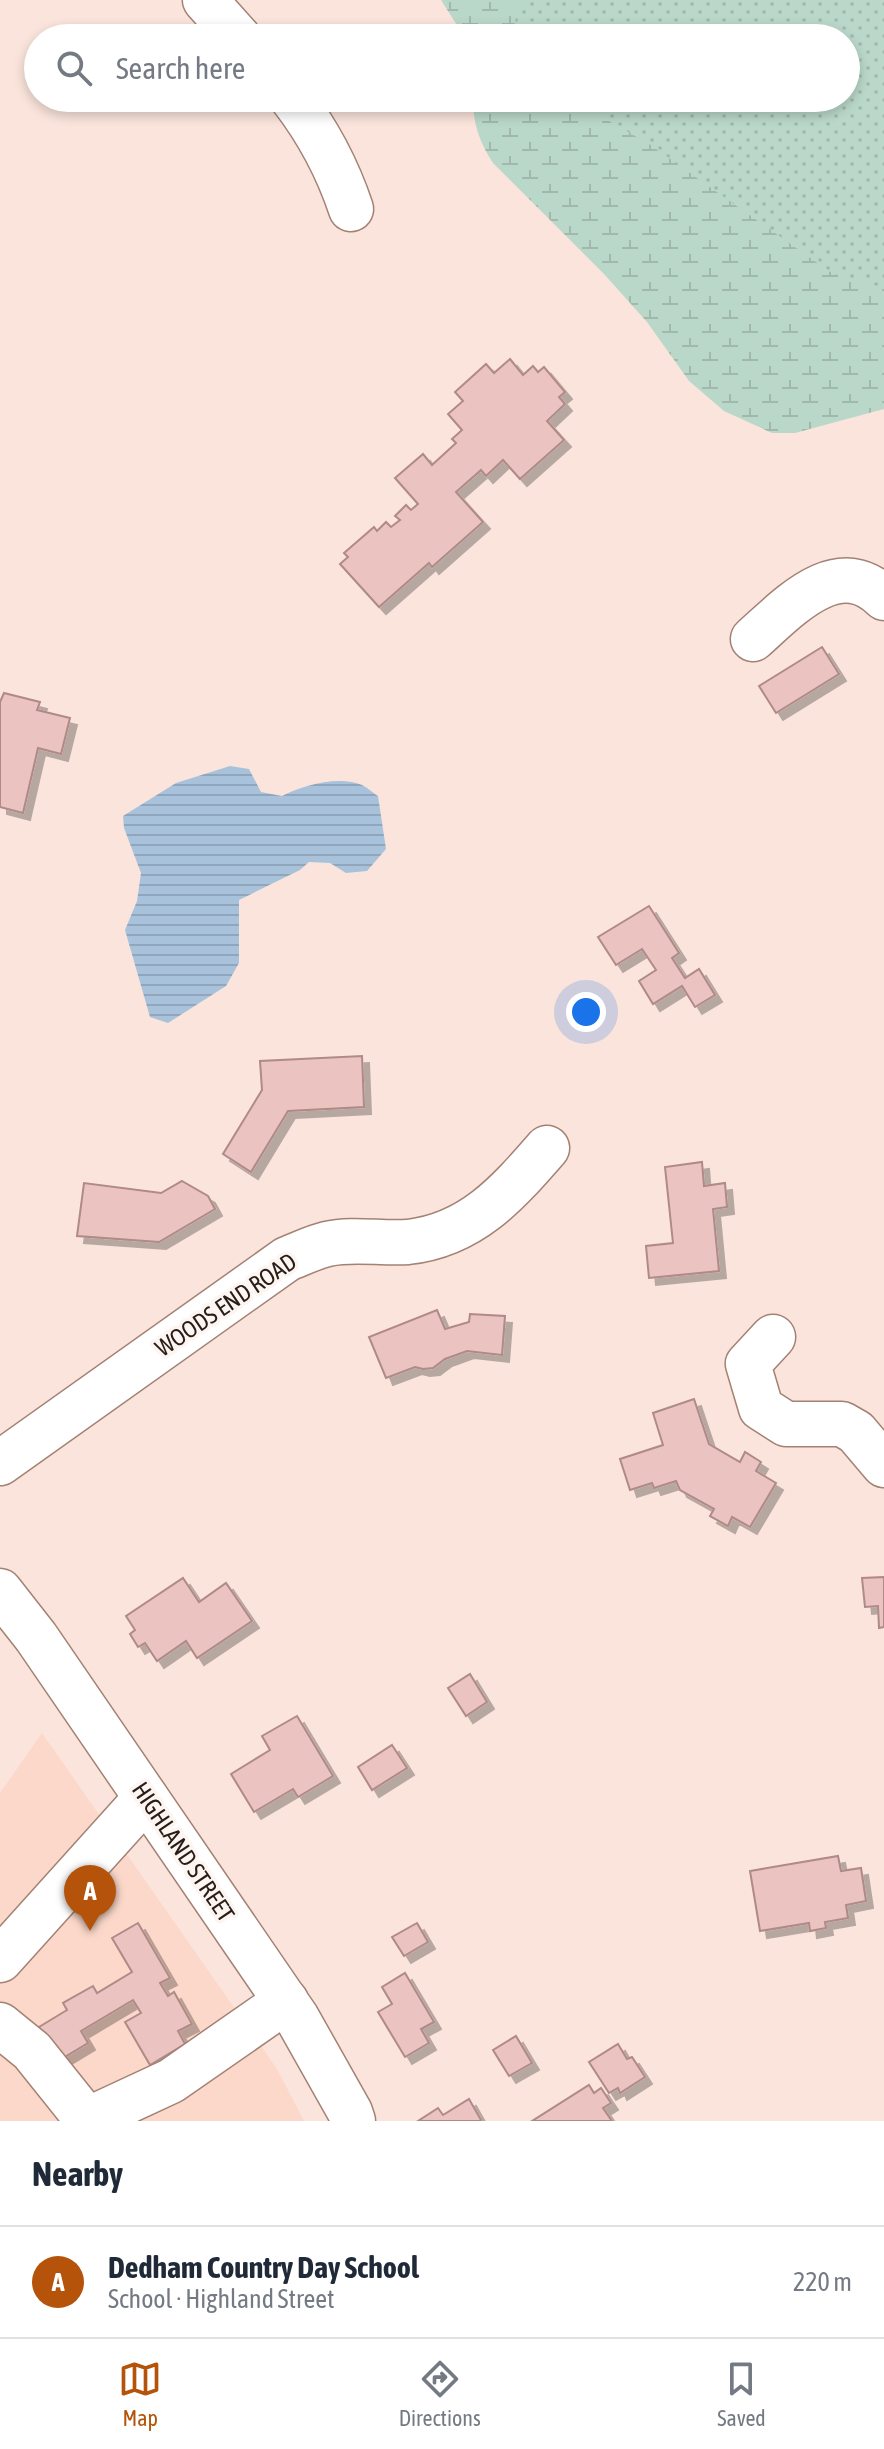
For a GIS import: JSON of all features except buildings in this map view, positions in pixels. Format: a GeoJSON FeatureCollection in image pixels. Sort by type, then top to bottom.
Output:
{"type":"FeatureCollection","features":[{"type":"Feature","properties":{"kind":"street"},"geometry":{"type":"LineString","coordinates":[[205,0],[226,24]]}},
{"type":"Feature","properties":{"kind":"street"},"geometry":{"type":"LineString","coordinates":[[302,112],[325,145],[340,175],[351,209]]}},
{"type":"Feature","properties":{"kind":"street"},"geometry":{"type":"LineString","coordinates":[[753,639],[791,605],[818,587],[843,579],[863,582],[884,598]]}},
{"type":"Feature","properties":{"kind":"street","name":"WOODS END ROAD"},"geometry":{"type":"LineString","coordinates":[[0,1463],[287,1259],[328,1244],[408,1242],[436,1237],[469,1224],[517,1182],[547,1148]]}},
{"type":"Feature","properties":{"kind":"street"},"geometry":{"type":"LineString","coordinates":[[773,1337],[748,1364],[761,1408],[786,1424],[842,1424],[856,1432],[884,1465]]}},
{"type":"Feature","properties":{"kind":"street","name":"HIGHLAND STREET"},"geometry":{"type":"LineString","coordinates":[[0,1591],[36,1637],[286,2001],[343,2098],[353,2121]]}},
{"type":"Feature","properties":{"kind":"street"},"geometry":{"type":"LineString","coordinates":[[0,1960],[146,1798]]}},
{"type":"Feature","properties":{"kind":"street"},"geometry":{"type":"LineString","coordinates":[[0,2025],[32,2051],[88,2120],[171,2081],[286,2001]]}},
{"type":"Feature","properties":{"kind":"shaded area"},"geometry":{"type":"Polygon","coordinates":[[[42,1733],[277,2069],[304,2121],[0,2121],[0,1793],[42,1733]]]}},
{"type":"Feature","properties":{"kind":"green space"},"geometry":{"type":"Polygon","coordinates":[[[441,0],[884,0],[884,409],[795,433],[772,433],[724,411],[689,381],[647,322],[604,274],[493,163],[481,140],[474,116],[474,112],[860,112],[860,24],[456,24],[441,0]]]}},
{"type":"Feature","properties":{"kind":"green space"},"geometry":{"type":"Polygon","coordinates":[[[519,0],[884,0],[884,288],[833,274],[649,144],[593,112],[860,112],[860,24],[515,24],[519,0]]]}},
{"type":"Feature","properties":{"kind":"water"},"geometry":{"type":"Polygon","coordinates":[[[230,766],[249,769],[261,792],[282,796],[321,783],[343,781],[362,785],[378,796],[386,849],[367,871],[346,873],[330,863],[309,862],[300,870],[239,900],[239,963],[226,986],[168,1023],[150,1017],[125,930],[137,901],[141,873],[124,828],[123,816],[176,783],[230,766]]]}},
{"type":"Feature","properties":{"kind":"place","name":"Dedham Country Day School"},"geometry":{"type":"Point","coordinates":[90,1931]}}]}
